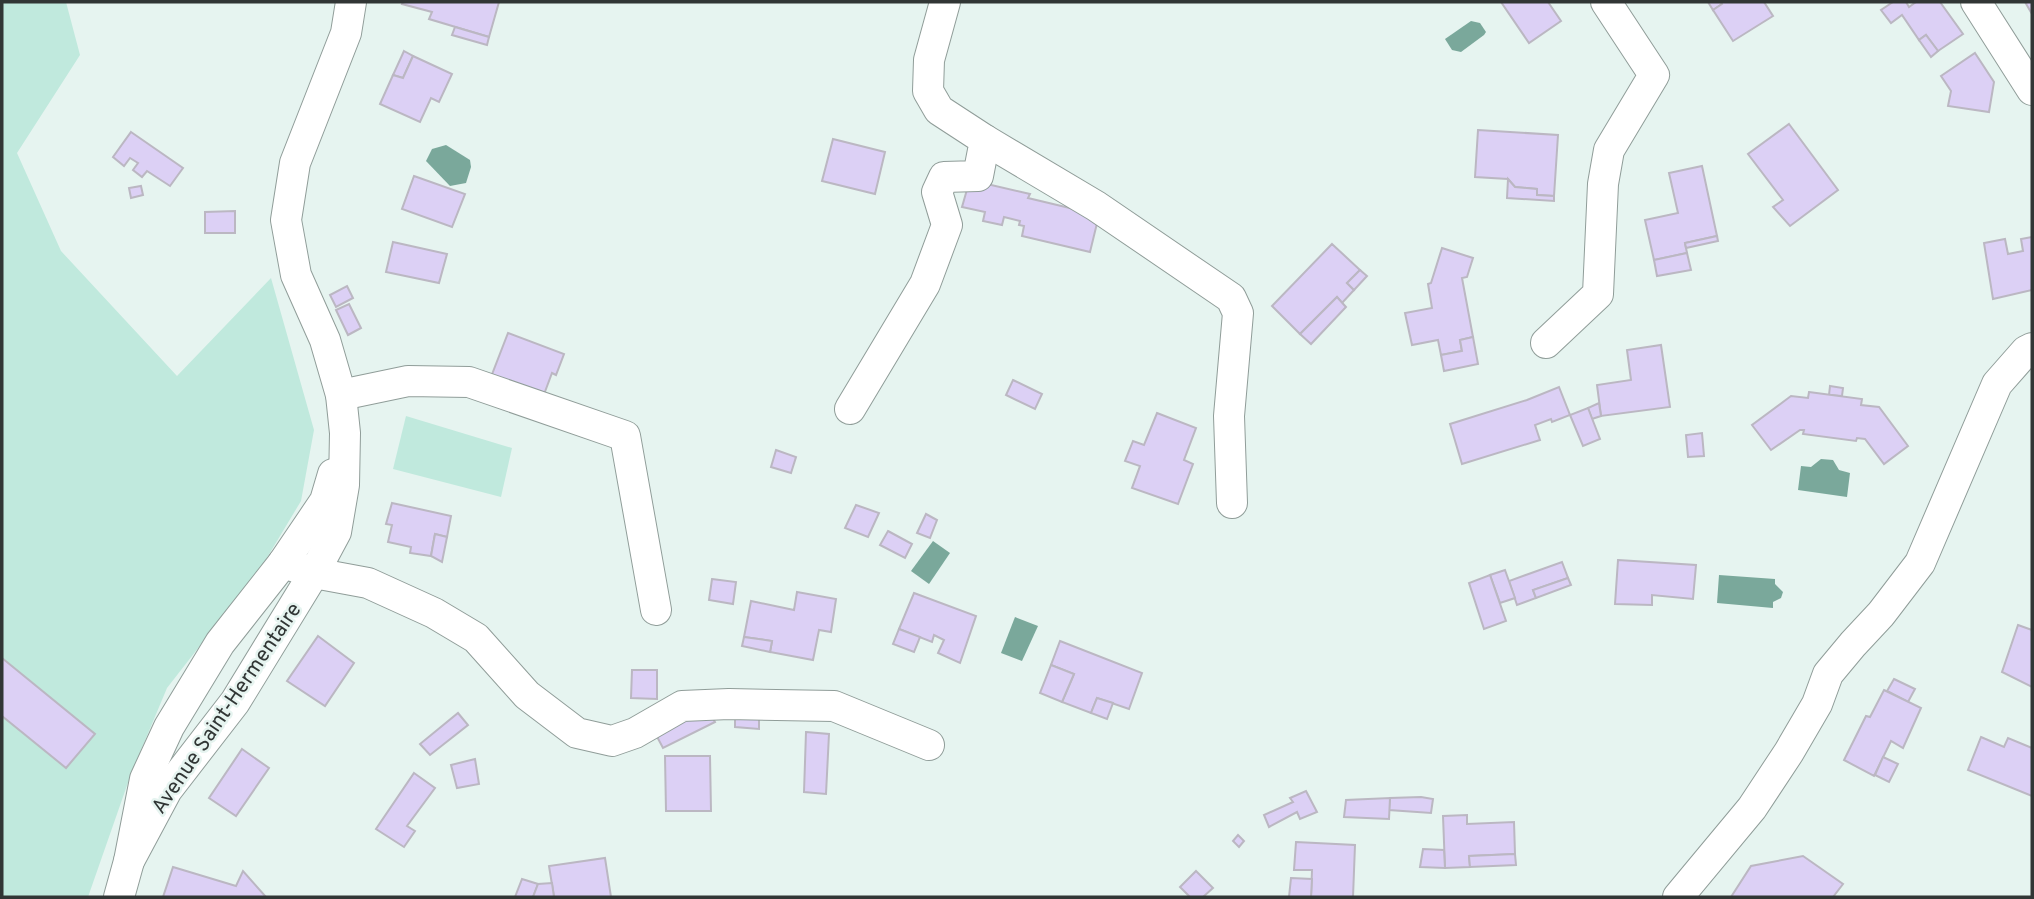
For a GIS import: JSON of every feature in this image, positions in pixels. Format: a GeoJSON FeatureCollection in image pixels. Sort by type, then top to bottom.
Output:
{"type":"FeatureCollection","features":[{"type":"Feature","properties":{"kind":"street","name":"Avenue Saint-Hermentaire"},"geometry":{"type":"LineString","coordinates":[[129,861],[167,790],[235,702],[336,532],[344,485],[345,433],[341,395],[325,340],[296,275],[286,220],[295,163],[346,33],[351,2]]}},
{"type":"Feature","properties":{"kind":"street"},"geometry":{"type":"LineString","coordinates":[[945,2],[929,60],[928,91],[939,110],[1096,206],[1231,298],[1237,313],[1229,416],[1232,503]]}},
{"type":"Feature","properties":{"kind":"street"},"geometry":{"type":"LineString","coordinates":[[1546,343],[1598,294],[1602,184],[1609,149],[1654,75],[1606,2]]}},
{"type":"Feature","properties":{"kind":"street"},"geometry":{"type":"LineString","coordinates":[[1976,2],[2032,90]]}},
{"type":"Feature","properties":{"kind":"street"},"geometry":{"type":"LineString","coordinates":[[850,409],[925,285],[947,225],[937,192],[944,177],[978,176],[985,140]]}},
{"type":"Feature","properties":{"kind":"street"},"geometry":{"type":"LineString","coordinates":[[1678,897],[1767,786],[1816,704],[1828,674],[1881,614],[1920,563],[1997,384],[2026,351],[2032,348]]}},
{"type":"Feature","properties":{"kind":"street"},"geometry":{"type":"LineString","coordinates":[[341,395],[408,381],[469,382],[625,436],[656,610]]}},
{"type":"Feature","properties":{"kind":"street","name":"Avenue Saint-Hermentaire"},"geometry":{"type":"LineString","coordinates":[[119,897],[145,779],[169,727],[220,642],[283,563],[324,501],[345,433]]}},
{"type":"Feature","properties":{"kind":"street"},"geometry":{"type":"LineString","coordinates":[[283,563],[314,573],[368,583],[434,613],[475,638],[527,695],[577,733],[612,741],[635,733],[682,706],[834,706],[929,745]]}},
{"type":"Feature","properties":{"kind":"shaded area"},"geometry":{"type":"Polygon","coordinates":[[[2,2],[66,2],[80,55],[17,153],[61,251],[177,376],[271,278],[314,430],[301,501],[262,566],[167,688],[131,774],[88,897],[2,897],[2,2]]]}},
{"type":"Feature","properties":{"kind":"shaded area"},"geometry":{"type":"Polygon","coordinates":[[[1471,21],[1480,23],[1486,32],[1461,52],[1452,50],[1445,39],[1471,21]]]}},
{"type":"Feature","properties":{"kind":"shaded area"},"geometry":{"type":"Polygon","coordinates":[[[446,145],[470,160],[471,167],[466,183],[450,186],[426,161],[432,149],[446,145]]]}},
{"type":"Feature","properties":{"kind":"shaded area"},"geometry":{"type":"Polygon","coordinates":[[[406,416],[512,448],[501,497],[393,469],[406,416]]]}},
{"type":"Feature","properties":{"kind":"shaded area"},"geometry":{"type":"Polygon","coordinates":[[[1821,459],[1833,460],[1839,470],[1850,473],[1847,497],[1798,490],[1801,466],[1811,467],[1821,459]]]}},
{"type":"Feature","properties":{"kind":"shaded area"},"geometry":{"type":"Polygon","coordinates":[[[933,541],[950,553],[929,584],[911,571],[933,541]]]}},
{"type":"Feature","properties":{"kind":"shaded area"},"geometry":{"type":"Polygon","coordinates":[[[1719,575],[1775,579],[1775,584],[1783,592],[1781,598],[1773,602],[1773,608],[1717,603],[1719,575]]]}},
{"type":"Feature","properties":{"kind":"shaded area"},"geometry":{"type":"Polygon","coordinates":[[[1015,617],[1038,626],[1022,661],[1001,653],[1015,617]]]}},
{"type":"Feature","properties":{"kind":"building"},"geometry":{"type":"Polygon","coordinates":[[[499,2],[489,37],[429,19],[432,12],[402,4],[499,2]]]}},
{"type":"Feature","properties":{"kind":"building"},"geometry":{"type":"Polygon","coordinates":[[[1501,2],[1548,2],[1561,21],[1529,43],[1501,2]]]}},
{"type":"Feature","properties":{"kind":"building"},"geometry":{"type":"Polygon","coordinates":[[[1708,2],[1721,2],[1722,4],[1713,10],[1708,2]]]}},
{"type":"Feature","properties":{"kind":"building"},"geometry":{"type":"Polygon","coordinates":[[[1721,2],[1764,2],[1773,16],[1733,41],[1713,10],[1722,4],[1721,2]]]}},
{"type":"Feature","properties":{"kind":"building"},"geometry":{"type":"Polygon","coordinates":[[[1893,2],[1906,2],[1909,7],[1916,2],[1940,2],[1963,34],[1938,51],[1926,35],[1919,40],[1902,15],[1891,23],[1881,10],[1893,2]]]}},
{"type":"Feature","properties":{"kind":"building"},"geometry":{"type":"Polygon","coordinates":[[[2025,2],[2032,2],[2032,14],[2025,2]]]}},
{"type":"Feature","properties":{"kind":"building"},"geometry":{"type":"Polygon","coordinates":[[[455,27],[489,37],[487,45],[452,35],[455,27]]]}},
{"type":"Feature","properties":{"kind":"building"},"geometry":{"type":"Polygon","coordinates":[[[1926,35],[1938,51],[1931,57],[1919,40],[1926,35]]]}},
{"type":"Feature","properties":{"kind":"building"},"geometry":{"type":"Polygon","coordinates":[[[404,51],[413,56],[403,78],[393,75],[404,51]]]}},
{"type":"Feature","properties":{"kind":"building"},"geometry":{"type":"Polygon","coordinates":[[[1975,53],[1994,82],[1989,112],[1948,106],[1951,91],[1941,76],[1975,53]]]}},
{"type":"Feature","properties":{"kind":"building"},"geometry":{"type":"Polygon","coordinates":[[[413,56],[452,74],[439,102],[431,98],[420,122],[380,104],[393,75],[403,78],[413,56]]]}},
{"type":"Feature","properties":{"kind":"building"},"geometry":{"type":"Polygon","coordinates":[[[1789,124],[1838,190],[1790,226],[1773,207],[1783,200],[1748,154],[1789,124]]]}},
{"type":"Feature","properties":{"kind":"building"},"geometry":{"type":"Polygon","coordinates":[[[1478,130],[1558,135],[1554,196],[1537,195],[1537,189],[1515,187],[1508,179],[1475,177],[1478,130]]]}},
{"type":"Feature","properties":{"kind":"building"},"geometry":{"type":"Polygon","coordinates":[[[131,132],[183,168],[170,186],[147,171],[142,177],[133,170],[138,163],[130,158],[124,166],[113,157],[131,132]]]}},
{"type":"Feature","properties":{"kind":"building"},"geometry":{"type":"Polygon","coordinates":[[[833,139],[885,152],[875,194],[822,181],[833,139]]]}},
{"type":"Feature","properties":{"kind":"building"},"geometry":{"type":"Polygon","coordinates":[[[1702,166],[1717,236],[1685,243],[1687,253],[1654,260],[1645,220],[1678,213],[1669,173],[1702,166]]]}},
{"type":"Feature","properties":{"kind":"building"},"geometry":{"type":"Polygon","coordinates":[[[414,176],[465,194],[452,227],[402,209],[414,176]]]}},
{"type":"Feature","properties":{"kind":"building"},"geometry":{"type":"Polygon","coordinates":[[[1508,179],[1515,187],[1537,189],[1537,195],[1554,196],[1554,201],[1507,198],[1508,179]]]}},
{"type":"Feature","properties":{"kind":"building"},"geometry":{"type":"Polygon","coordinates":[[[974,181],[1030,194],[1028,198],[1099,215],[1090,252],[1022,236],[1024,226],[1019,225],[1020,221],[1004,217],[1002,225],[983,221],[985,212],[962,207],[968,186],[974,181]]]}},
{"type":"Feature","properties":{"kind":"building"},"geometry":{"type":"Polygon","coordinates":[[[141,186],[143,195],[131,198],[129,188],[141,186]]]}},
{"type":"Feature","properties":{"kind":"building"},"geometry":{"type":"Polygon","coordinates":[[[235,211],[235,233],[205,233],[205,212],[235,211]]]}},
{"type":"Feature","properties":{"kind":"building"},"geometry":{"type":"Polygon","coordinates":[[[1717,236],[1718,241],[1686,248],[1685,243],[1717,236]]]}},
{"type":"Feature","properties":{"kind":"building"},"geometry":{"type":"Polygon","coordinates":[[[2032,237],[2032,290],[1993,299],[1984,243],[2005,239],[2008,254],[2023,251],[2021,239],[2032,237]]]}},
{"type":"Feature","properties":{"kind":"building"},"geometry":{"type":"Polygon","coordinates":[[[393,242],[447,254],[439,283],[386,272],[393,242]]]}},
{"type":"Feature","properties":{"kind":"building"},"geometry":{"type":"Polygon","coordinates":[[[1332,244],[1360,270],[1347,283],[1354,290],[1342,303],[1337,297],[1300,334],[1272,306],[1332,244]]]}},
{"type":"Feature","properties":{"kind":"building"},"geometry":{"type":"Polygon","coordinates":[[[1442,248],[1473,258],[1467,277],[1462,278],[1473,337],[1460,340],[1462,351],[1441,355],[1438,340],[1412,345],[1405,313],[1432,308],[1428,284],[1431,283],[1442,248]]]}},
{"type":"Feature","properties":{"kind":"building"},"geometry":{"type":"Polygon","coordinates":[[[1687,253],[1691,270],[1657,276],[1654,260],[1687,253]]]}},
{"type":"Feature","properties":{"kind":"building"},"geometry":{"type":"Polygon","coordinates":[[[1360,270],[1367,276],[1354,290],[1347,283],[1360,270]]]}},
{"type":"Feature","properties":{"kind":"building"},"geometry":{"type":"Polygon","coordinates":[[[347,286],[353,298],[336,307],[330,295],[347,286]]]}},
{"type":"Feature","properties":{"kind":"building"},"geometry":{"type":"Polygon","coordinates":[[[1337,297],[1346,307],[1311,344],[1300,334],[1337,297]]]}},
{"type":"Feature","properties":{"kind":"building"},"geometry":{"type":"Polygon","coordinates":[[[349,304],[361,328],[348,335],[336,310],[349,304]]]}},
{"type":"Feature","properties":{"kind":"building"},"geometry":{"type":"Polygon","coordinates":[[[508,333],[564,354],[556,375],[552,373],[543,397],[491,377],[508,333]]]}},
{"type":"Feature","properties":{"kind":"building"},"geometry":{"type":"Polygon","coordinates":[[[1473,337],[1478,364],[1444,371],[1441,355],[1462,351],[1460,340],[1473,337]]]}},
{"type":"Feature","properties":{"kind":"building"},"geometry":{"type":"Polygon","coordinates":[[[1661,345],[1670,407],[1601,416],[1597,385],[1631,380],[1627,350],[1661,345]]]}},
{"type":"Feature","properties":{"kind":"building"},"geometry":{"type":"Polygon","coordinates":[[[1013,380],[1042,394],[1035,409],[1006,395],[1013,380]]]}},
{"type":"Feature","properties":{"kind":"building"},"geometry":{"type":"Polygon","coordinates":[[[1830,386],[1843,388],[1842,396],[1829,395],[1830,386]]]}},
{"type":"Feature","properties":{"kind":"building"},"geometry":{"type":"Polygon","coordinates":[[[1559,387],[1570,415],[1535,425],[1540,440],[1462,464],[1450,424],[1559,387]]]}},
{"type":"Feature","properties":{"kind":"building"},"geometry":{"type":"Polygon","coordinates":[[[1809,392],[1862,399],[1861,405],[1879,407],[1908,446],[1884,464],[1865,439],[1857,438],[1856,441],[1803,434],[1804,430],[1800,430],[1771,450],[1752,425],[1791,396],[1808,398],[1809,392]]]}},
{"type":"Feature","properties":{"kind":"building"},"geometry":{"type":"Polygon","coordinates":[[[1599,403],[1601,416],[1592,419],[1588,408],[1599,403]]]}},
{"type":"Feature","properties":{"kind":"building"},"geometry":{"type":"Polygon","coordinates":[[[1588,408],[1600,439],[1583,446],[1570,415],[1588,408]]]}},
{"type":"Feature","properties":{"kind":"building"},"geometry":{"type":"Polygon","coordinates":[[[1157,413],[1196,428],[1184,460],[1193,464],[1178,504],[1132,488],[1140,466],[1125,461],[1133,441],[1144,445],[1157,413]]]}},
{"type":"Feature","properties":{"kind":"building"},"geometry":{"type":"Polygon","coordinates":[[[1702,433],[1704,456],[1688,457],[1686,435],[1702,433]]]}},
{"type":"Feature","properties":{"kind":"building"},"geometry":{"type":"Polygon","coordinates":[[[776,450],[796,457],[791,473],[771,467],[776,450]]]}},
{"type":"Feature","properties":{"kind":"building"},"geometry":{"type":"Polygon","coordinates":[[[392,503],[451,516],[447,537],[435,534],[431,556],[410,553],[411,547],[388,542],[392,525],[386,524],[392,503]]]}},
{"type":"Feature","properties":{"kind":"building"},"geometry":{"type":"Polygon","coordinates":[[[856,505],[879,513],[868,537],[845,528],[856,505]]]}},
{"type":"Feature","properties":{"kind":"building"},"geometry":{"type":"Polygon","coordinates":[[[926,514],[937,520],[930,538],[917,533],[926,514]]]}},
{"type":"Feature","properties":{"kind":"building"},"geometry":{"type":"Polygon","coordinates":[[[888,531],[912,544],[905,558],[880,545],[888,531]]]}},
{"type":"Feature","properties":{"kind":"building"},"geometry":{"type":"Polygon","coordinates":[[[435,534],[447,537],[442,562],[431,556],[435,534]]]}},
{"type":"Feature","properties":{"kind":"building"},"geometry":{"type":"Polygon","coordinates":[[[1618,560],[1696,565],[1693,599],[1652,595],[1652,605],[1615,604],[1618,560]]]}},
{"type":"Feature","properties":{"kind":"building"},"geometry":{"type":"Polygon","coordinates":[[[1562,562],[1568,578],[1533,590],[1536,598],[1517,605],[1509,581],[1562,562]]]}},
{"type":"Feature","properties":{"kind":"building"},"geometry":{"type":"Polygon","coordinates":[[[1505,570],[1515,598],[1500,603],[1490,575],[1505,570]]]}},
{"type":"Feature","properties":{"kind":"building"},"geometry":{"type":"Polygon","coordinates":[[[1490,575],[1506,621],[1484,629],[1469,583],[1490,575]]]}},
{"type":"Feature","properties":{"kind":"building"},"geometry":{"type":"Polygon","coordinates":[[[1568,578],[1571,585],[1536,598],[1533,590],[1568,578]]]}},
{"type":"Feature","properties":{"kind":"building"},"geometry":{"type":"Polygon","coordinates":[[[712,579],[736,582],[733,604],[709,600],[712,579]]]}},
{"type":"Feature","properties":{"kind":"building"},"geometry":{"type":"Polygon","coordinates":[[[797,592],[836,599],[831,632],[819,630],[813,660],[770,652],[772,641],[744,637],[751,601],[794,610],[797,592]]]}},
{"type":"Feature","properties":{"kind":"building"},"geometry":{"type":"Polygon","coordinates":[[[914,593],[976,616],[960,663],[938,653],[944,640],[934,635],[932,642],[899,629],[914,593]]]}},
{"type":"Feature","properties":{"kind":"building"},"geometry":{"type":"Polygon","coordinates":[[[2018,625],[2032,630],[2032,687],[2002,672],[2018,625]]]}},
{"type":"Feature","properties":{"kind":"building"},"geometry":{"type":"Polygon","coordinates":[[[899,629],[920,637],[914,652],[893,644],[899,629]]]}},
{"type":"Feature","properties":{"kind":"building"},"geometry":{"type":"Polygon","coordinates":[[[318,636],[354,663],[325,706],[287,681],[318,636]]]}},
{"type":"Feature","properties":{"kind":"building"},"geometry":{"type":"Polygon","coordinates":[[[744,637],[772,641],[770,652],[742,646],[744,637]]]}},
{"type":"Feature","properties":{"kind":"building"},"geometry":{"type":"Polygon","coordinates":[[[1060,641],[1142,673],[1129,709],[1097,698],[1091,713],[1062,702],[1074,674],[1051,665],[1060,641]]]}},
{"type":"Feature","properties":{"kind":"building"},"geometry":{"type":"Polygon","coordinates":[[[2,658],[95,734],[66,768],[2,716],[2,658]]]}},
{"type":"Feature","properties":{"kind":"building"},"geometry":{"type":"Polygon","coordinates":[[[1051,665],[1074,674],[1062,702],[1040,693],[1051,665]]]}},
{"type":"Feature","properties":{"kind":"building"},"geometry":{"type":"Polygon","coordinates":[[[632,670],[657,670],[657,699],[631,698],[632,670]]]}},
{"type":"Feature","properties":{"kind":"building"},"geometry":{"type":"Polygon","coordinates":[[[1894,679],[1915,689],[1908,702],[1887,691],[1894,679]]]}},
{"type":"Feature","properties":{"kind":"building"},"geometry":{"type":"Polygon","coordinates":[[[1884,690],[1921,708],[1903,748],[1891,741],[1874,776],[1844,760],[1866,716],[1870,717],[1884,690]]]}},
{"type":"Feature","properties":{"kind":"building"},"geometry":{"type":"Polygon","coordinates":[[[1097,698],[1113,703],[1107,719],[1091,713],[1097,698]]]}},
{"type":"Feature","properties":{"kind":"building"},"geometry":{"type":"Polygon","coordinates":[[[458,713],[468,725],[430,755],[420,744],[458,713]]]}},
{"type":"Feature","properties":{"kind":"building"},"geometry":{"type":"Polygon","coordinates":[[[696,714],[711,715],[715,722],[663,748],[654,731],[696,714]]]}},
{"type":"Feature","properties":{"kind":"building"},"geometry":{"type":"Polygon","coordinates":[[[735,714],[759,714],[759,729],[735,727],[735,714]]]}},
{"type":"Feature","properties":{"kind":"building"},"geometry":{"type":"Polygon","coordinates":[[[806,732],[829,734],[826,794],[804,792],[806,732]]]}},
{"type":"Feature","properties":{"kind":"building"},"geometry":{"type":"Polygon","coordinates":[[[1981,737],[2004,747],[2008,738],[2032,748],[2032,796],[1968,770],[1981,737]]]}},
{"type":"Feature","properties":{"kind":"building"},"geometry":{"type":"Polygon","coordinates":[[[242,749],[269,768],[236,816],[209,798],[242,749]]]}},
{"type":"Feature","properties":{"kind":"building"},"geometry":{"type":"Polygon","coordinates":[[[665,756],[710,756],[711,811],[666,811],[665,756]]]}},
{"type":"Feature","properties":{"kind":"building"},"geometry":{"type":"Polygon","coordinates":[[[1883,757],[1898,764],[1889,782],[1875,775],[1883,757]]]}},
{"type":"Feature","properties":{"kind":"building"},"geometry":{"type":"Polygon","coordinates":[[[475,759],[479,784],[457,788],[451,765],[475,759]]]}},
{"type":"Feature","properties":{"kind":"building"},"geometry":{"type":"Polygon","coordinates":[[[414,773],[435,788],[407,826],[415,831],[404,847],[376,829],[414,773]]]}},
{"type":"Feature","properties":{"kind":"building"},"geometry":{"type":"Polygon","coordinates":[[[1306,791],[1317,812],[1300,819],[1297,812],[1269,827],[1264,815],[1293,802],[1290,798],[1306,791]]]}},
{"type":"Feature","properties":{"kind":"building"},"geometry":{"type":"Polygon","coordinates":[[[1390,798],[1433,799],[1431,813],[1389,810],[1390,798]]]}},
{"type":"Feature","properties":{"kind":"building"},"geometry":{"type":"Polygon","coordinates":[[[1390,798],[1389,819],[1344,817],[1346,800],[1390,798]]]}},
{"type":"Feature","properties":{"kind":"building"},"geometry":{"type":"Polygon","coordinates":[[[1467,815],[1467,824],[1514,822],[1515,854],[1469,856],[1470,867],[1445,868],[1443,816],[1467,815]]]}},
{"type":"Feature","properties":{"kind":"building"},"geometry":{"type":"Polygon","coordinates":[[[1238,835],[1244,841],[1239,847],[1233,841],[1238,835]]]}},
{"type":"Feature","properties":{"kind":"building"},"geometry":{"type":"Polygon","coordinates":[[[1296,842],[1355,845],[1353,897],[1311,897],[1312,870],[1294,870],[1296,842]]]}},
{"type":"Feature","properties":{"kind":"building"},"geometry":{"type":"Polygon","coordinates":[[[1423,849],[1444,850],[1445,868],[1420,867],[1423,849]]]}},
{"type":"Feature","properties":{"kind":"building"},"geometry":{"type":"Polygon","coordinates":[[[1515,854],[1516,865],[1470,867],[1469,856],[1515,854]]]}},
{"type":"Feature","properties":{"kind":"building"},"geometry":{"type":"Polygon","coordinates":[[[1803,856],[1843,884],[1833,897],[1731,897],[1751,866],[1803,856]]]}},
{"type":"Feature","properties":{"kind":"building"},"geometry":{"type":"Polygon","coordinates":[[[605,858],[611,897],[554,897],[549,866],[605,858]]]}},
{"type":"Feature","properties":{"kind":"building"},"geometry":{"type":"Polygon","coordinates":[[[173,867],[236,886],[243,871],[266,897],[163,897],[173,867]]]}},
{"type":"Feature","properties":{"kind":"building"},"geometry":{"type":"Polygon","coordinates":[[[1196,871],[1213,888],[1203,897],[1190,897],[1180,887],[1196,871]]]}},
{"type":"Feature","properties":{"kind":"building"},"geometry":{"type":"Polygon","coordinates":[[[1291,878],[1312,879],[1311,897],[1289,897],[1291,878]]]}},
{"type":"Feature","properties":{"kind":"building"},"geometry":{"type":"Polygon","coordinates":[[[522,879],[538,884],[533,897],[515,897],[522,879]]]}},
{"type":"Feature","properties":{"kind":"building"},"geometry":{"type":"Polygon","coordinates":[[[552,883],[554,897],[533,897],[538,884],[552,883]]]}}]}
